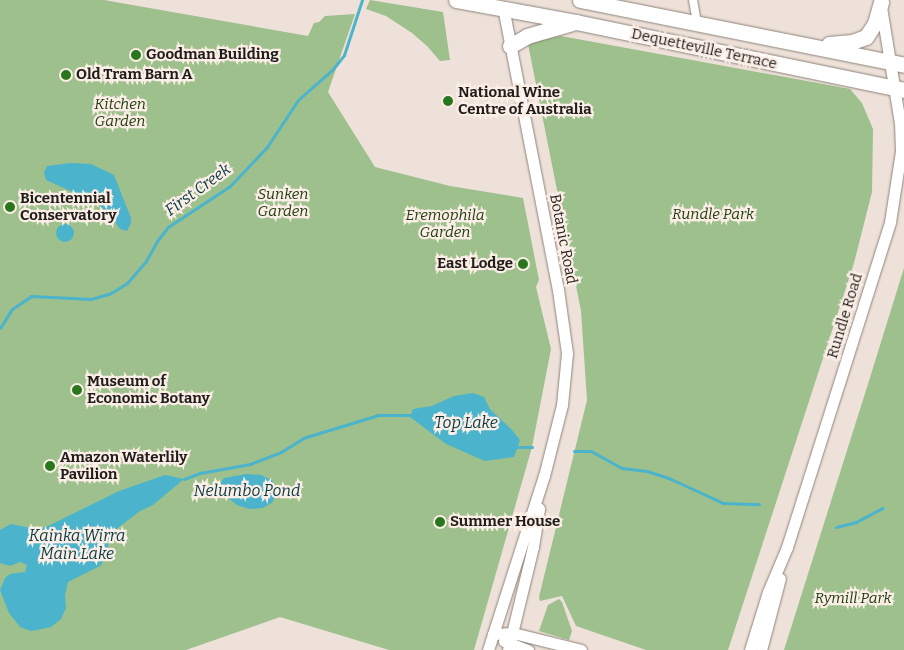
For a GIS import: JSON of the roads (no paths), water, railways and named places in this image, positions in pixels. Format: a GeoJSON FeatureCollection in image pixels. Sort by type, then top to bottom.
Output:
{"type":"FeatureCollection","features":[{"type":"Feature","properties":{"kind":"highway","name":"Dequetteville Terrace"},"geometry":{"type":"LineString","coordinates":[[456,0],[576,22],[900,89]]}},
{"type":"Feature","properties":{"kind":"highway","name":"Dequetteville Terrace"},"geometry":{"type":"LineString","coordinates":[[580,0],[897,63]]}},
{"type":"Feature","properties":{"kind":"highway"},"geometry":{"type":"LineString","coordinates":[[805,45],[852,42],[866,37],[875,23],[881,1]]}},
{"type":"Feature","properties":{"kind":"highway"},"geometry":{"type":"LineString","coordinates":[[510,46],[527,36],[576,22]]}},
{"type":"Feature","properties":{"kind":"highway"},"geometry":{"type":"LineString","coordinates":[[694,46],[698,23]]}},
{"type":"Feature","properties":{"kind":"main road","name":"Rundle Road"},"geometry":{"type":"LineString","coordinates":[[761,650],[787,547],[890,222],[900,151],[900,89],[897,63],[881,1]]}},
{"type":"Feature","properties":{"kind":"main road","name":"Botanic Road"},"geometry":{"type":"LineString","coordinates":[[488,650],[544,476],[562,406],[567,352],[558,290],[503,8]]}},
{"type":"Feature","properties":{"kind":"main road","name":"Botanic Road"},"geometry":{"type":"LineString","coordinates":[[510,643],[533,547],[544,476]]}},
{"type":"Feature","properties":{"kind":"main road","name":"Rundle Road"},"geometry":{"type":"LineString","coordinates":[[750,650],[768,592],[787,547]]}},
{"type":"Feature","properties":{"kind":"main road"},"geometry":{"type":"LineString","coordinates":[[493,634],[528,650]]}},
{"type":"Feature","properties":{"kind":"main road"},"geometry":{"type":"LineString","coordinates":[[510,643],[581,650]]}},
{"type":"Feature","properties":{"kind":"street"},"geometry":{"type":"LineString","coordinates":[[693,0],[698,23]]}},
{"type":"Feature","properties":{"kind":"water"},"geometry":{"type":"Polygon","coordinates":[[[71,163],[91,164],[114,175],[131,218],[127,231],[120,229],[109,214],[95,202],[46,180],[44,172],[47,166],[71,163]]]}},
{"type":"Feature","properties":{"kind":"water"},"geometry":{"type":"Polygon","coordinates":[[[61,224],[69,224],[74,229],[72,240],[61,242],[56,237],[56,229],[61,224]]]}},
{"type":"Feature","properties":{"kind":"water","name":"Top Lake"},"geometry":{"type":"Polygon","coordinates":[[[473,393],[484,397],[490,409],[520,440],[514,457],[485,461],[446,444],[410,417],[413,409],[432,406],[454,396],[473,393]]]}},
{"type":"Feature","properties":{"kind":"water","name":"Nelumbo Pond"},"geometry":{"type":"Polygon","coordinates":[[[246,474],[261,475],[273,481],[276,492],[273,502],[263,508],[249,509],[237,505],[223,494],[219,485],[224,478],[246,474]]]}},
{"type":"Feature","properties":{"kind":"water","name":"Kainka Wirra Main Lake"},"geometry":{"type":"Polygon","coordinates":[[[165,475],[184,479],[153,505],[140,511],[115,530],[108,540],[108,554],[100,566],[68,582],[65,596],[66,608],[61,619],[51,627],[37,630],[31,631],[20,627],[9,613],[0,590],[5,578],[10,574],[25,572],[27,565],[20,562],[10,566],[0,563],[0,530],[11,524],[31,528],[46,527],[119,491],[165,475]]]}},
{"type":"Feature","properties":{"kind":"waterway","name":"First Creek"},"geometry":{"type":"LineString","coordinates":[[0,328],[12,309],[31,296],[91,299],[109,294],[127,283],[146,261],[157,241],[168,227],[230,186],[267,147],[298,100],[333,69],[344,55],[362,0]]}},
{"type":"Feature","properties":{"kind":"waterway"},"geometry":{"type":"LineString","coordinates":[[184,479],[200,473],[250,464],[281,452],[303,438],[378,415],[413,415]]}},
{"type":"Feature","properties":{"kind":"waterway"},"geometry":{"type":"LineString","coordinates":[[515,447],[532,447]]}},
{"type":"Feature","properties":{"kind":"waterway"},"geometry":{"type":"LineString","coordinates":[[574,451],[591,451],[622,468],[647,471],[671,479],[723,503],[759,504]]}},
{"type":"Feature","properties":{"kind":"waterway"},"geometry":{"type":"LineString","coordinates":[[836,527],[856,522],[882,508]]}},
{"type":"Feature","properties":{"kind":"place","name":"Goodman Building"},"geometry":{"type":"Point","coordinates":[136,55]}},
{"type":"Feature","properties":{"kind":"place","name":"Old Tram Barn A"},"geometry":{"type":"Point","coordinates":[66,75]}},
{"type":"Feature","properties":{"kind":"place","name":"National Wine Centre of Australia"},"geometry":{"type":"Point","coordinates":[448,101]}},
{"type":"Feature","properties":{"kind":"place","name":"Bicentennial Conservatory"},"geometry":{"type":"Point","coordinates":[10,207]}},
{"type":"Feature","properties":{"kind":"place","name":"East Lodge"},"geometry":{"type":"Point","coordinates":[523,264]}},
{"type":"Feature","properties":{"kind":"place","name":"Museum of Economic Botany"},"geometry":{"type":"Point","coordinates":[77,390]}},
{"type":"Feature","properties":{"kind":"place","name":"Amazon Waterlily Pavilion"},"geometry":{"type":"Point","coordinates":[50,466]}},
{"type":"Feature","properties":{"kind":"place","name":"Summer House"},"geometry":{"type":"Point","coordinates":[440,522]}},
{"type":"Feature","properties":{"kind":"park label","name":"Kitchen Garden"},"geometry":{"type":"Point","coordinates":[120,112]}},
{"type":"Feature","properties":{"kind":"park label","name":"Sunken Garden"},"geometry":{"type":"Point","coordinates":[283,202]}},
{"type":"Feature","properties":{"kind":"park label","name":"Rundle Park"},"geometry":{"type":"Point","coordinates":[713,215]}},
{"type":"Feature","properties":{"kind":"park label","name":"Eremophila Garden"},"geometry":{"type":"Point","coordinates":[445,224]}},
{"type":"Feature","properties":{"kind":"park label","name":"Rymill Park"},"geometry":{"type":"Point","coordinates":[853,599]}}]}
